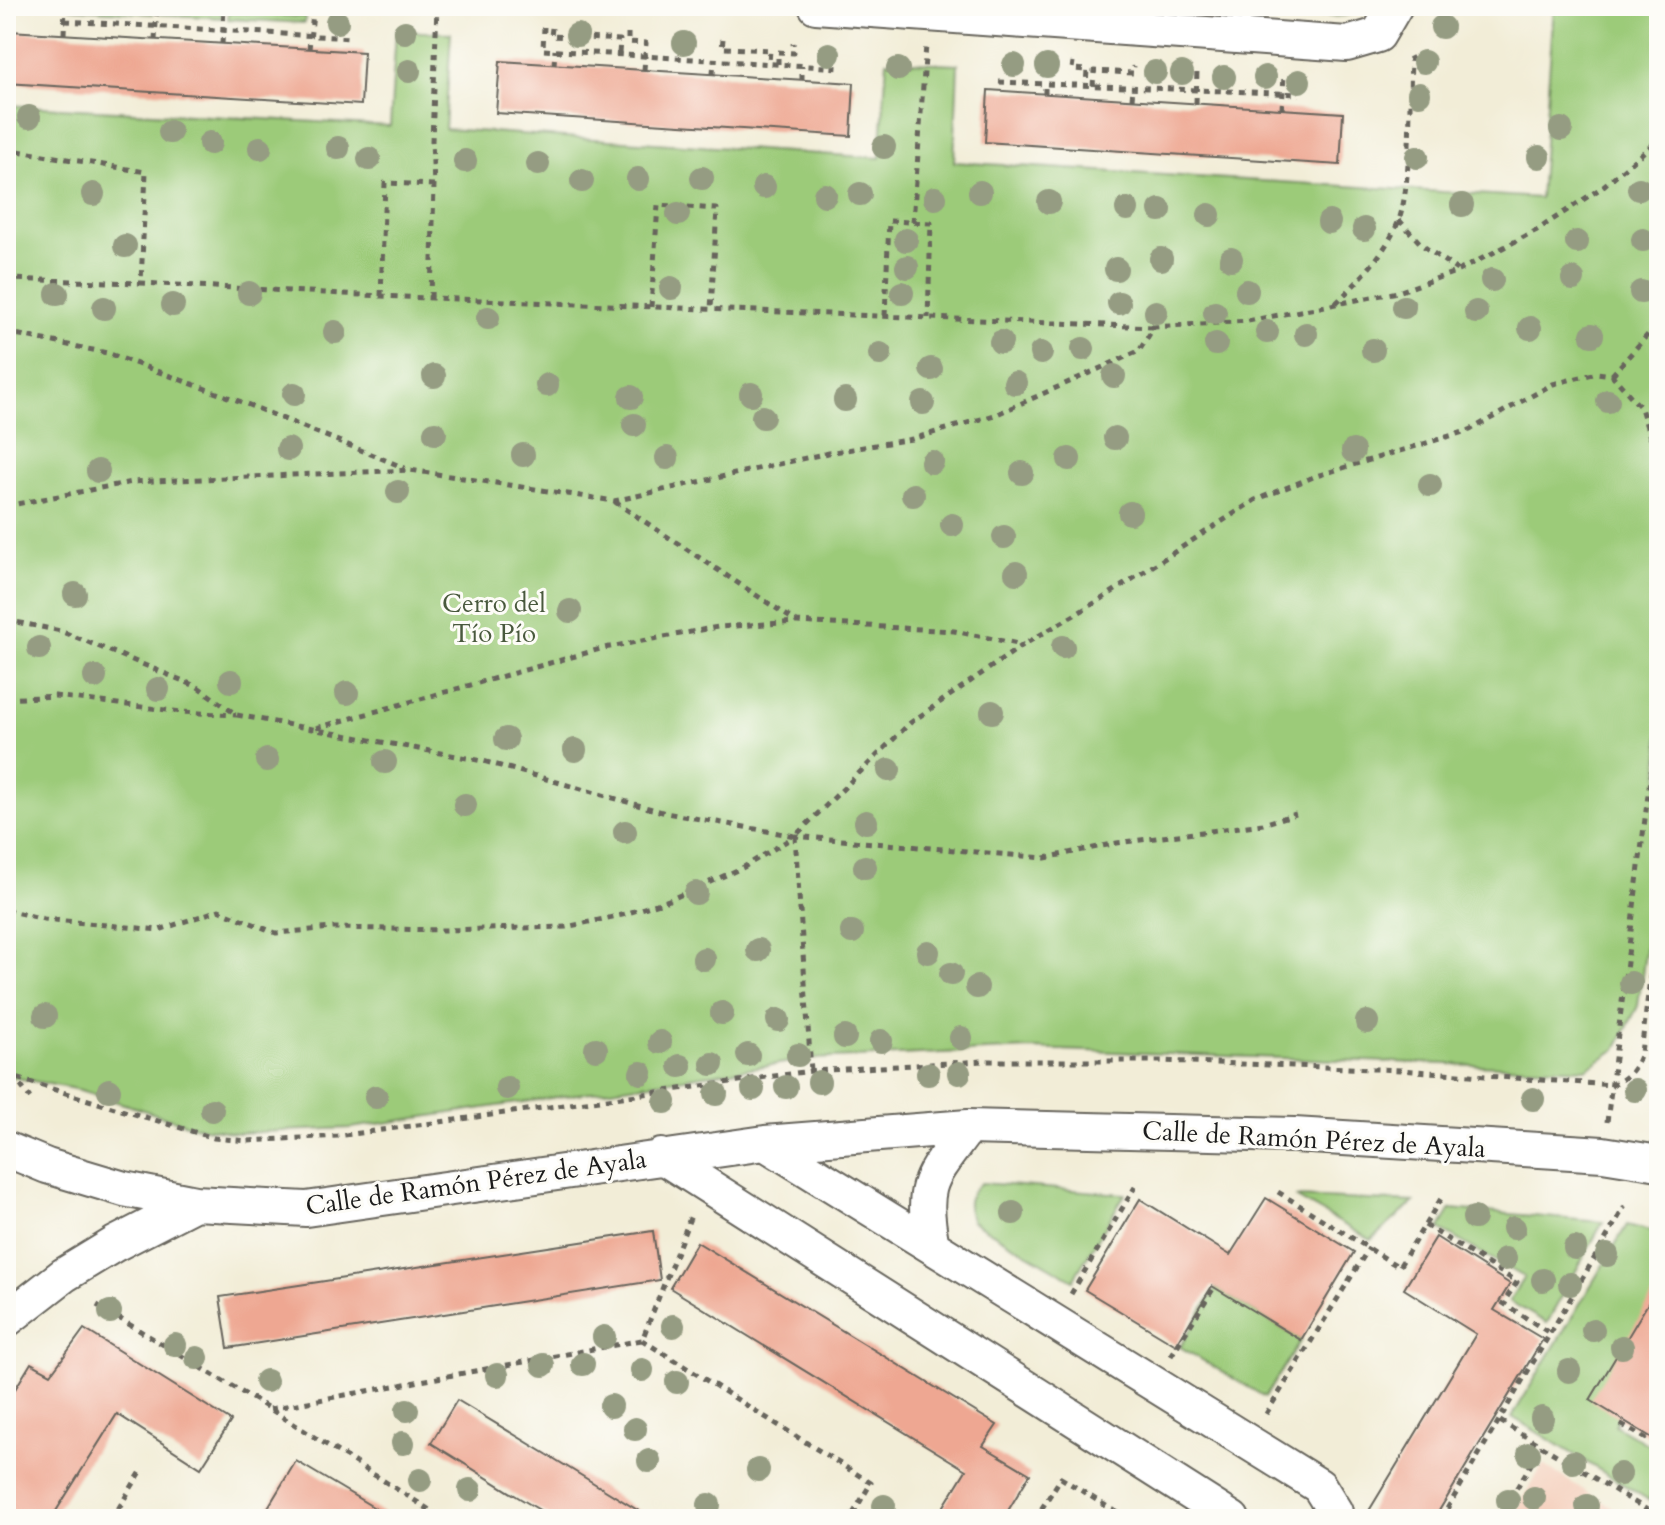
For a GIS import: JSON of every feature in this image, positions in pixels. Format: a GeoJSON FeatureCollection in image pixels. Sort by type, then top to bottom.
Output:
{"type":"FeatureCollection","features":[{"type":"Feature","properties":{"kind":"street"},"geometry":{"type":"LineString","coordinates":[[816,6],[928,9],[1347,44],[1378,35],[1390,14]]}},
{"type":"Feature","properties":{"kind":"street"},"geometry":{"type":"LineString","coordinates":[[932,1246],[926,1217],[928,1189],[934,1171],[968,1127]]}},
{"type":"Feature","properties":{"kind":"street","name":"Calle de Ramón Pérez de Ayala"},"geometry":{"type":"LineString","coordinates":[[6,1149],[47,1166],[124,1189],[195,1203],[306,1209],[765,1143],[968,1127],[1294,1135],[1603,1154],[1659,1163]]}},
{"type":"Feature","properties":{"kind":"street"},"geometry":{"type":"LineString","coordinates":[[765,1143],[1319,1486],[1335,1512],[1334,1519]]}},
{"type":"Feature","properties":{"kind":"street","name":"Calle de Ramón Pérez de Ayala"},"geometry":{"type":"LineString","coordinates":[[661,1156],[1232,1519]]}},
{"type":"Feature","properties":{"kind":"street"},"geometry":{"type":"LineString","coordinates":[[6,1320],[64,1275],[115,1244],[195,1203]]}},
{"type":"Feature","properties":{"kind":"path"},"geometry":{"type":"LineString","coordinates":[[64,34],[65,6]]}},
{"type":"Feature","properties":{"kind":"path"},"geometry":{"type":"LineString","coordinates":[[155,40],[157,6]]}},
{"type":"Feature","properties":{"kind":"path"},"geometry":{"type":"LineString","coordinates":[[431,298],[437,6]]}},
{"type":"Feature","properties":{"kind":"path"},"geometry":{"type":"LineString","coordinates":[[222,44],[224,8]]}},
{"type":"Feature","properties":{"kind":"path"},"geometry":{"type":"LineString","coordinates":[[913,222],[928,9]]}},
{"type":"Feature","properties":{"kind":"path"},"geometry":{"type":"LineString","coordinates":[[309,49],[313,13]]}},
{"type":"Feature","properties":{"kind":"path"},"geometry":{"type":"LineString","coordinates":[[1335,303],[1374,262],[1399,220],[1406,179],[1411,60],[1390,14]]}},
{"type":"Feature","properties":{"kind":"path"},"geometry":{"type":"LineString","coordinates":[[65,21],[351,38]]}},
{"type":"Feature","properties":{"kind":"path"},"geometry":{"type":"LineString","coordinates":[[544,27],[543,50],[841,68]]}},
{"type":"Feature","properties":{"kind":"path"},"geometry":{"type":"LineString","coordinates":[[552,28],[551,36],[620,40],[619,54]]}},
{"type":"Feature","properties":{"kind":"path"},"geometry":{"type":"LineString","coordinates":[[628,33],[628,42],[646,43],[644,70]]}},
{"type":"Feature","properties":{"kind":"path"},"geometry":{"type":"LineString","coordinates":[[723,39],[722,48],[770,50],[769,63]]}},
{"type":"Feature","properties":{"kind":"path"},"geometry":{"type":"LineString","coordinates":[[778,64],[778,52],[794,53],[793,43]]}},
{"type":"Feature","properties":{"kind":"path"},"geometry":{"type":"LineString","coordinates":[[554,65],[555,50]]}},
{"type":"Feature","properties":{"kind":"path"},"geometry":{"type":"LineString","coordinates":[[713,74],[714,60]]}},
{"type":"Feature","properties":{"kind":"path"},"geometry":{"type":"LineString","coordinates":[[1073,62],[1072,69],[1087,70],[1089,86]]}},
{"type":"Feature","properties":{"kind":"path"},"geometry":{"type":"LineString","coordinates":[[802,66],[802,80]]}},
{"type":"Feature","properties":{"kind":"path"},"geometry":{"type":"LineString","coordinates":[[1089,86],[1094,71],[1133,73],[1134,66]]}},
{"type":"Feature","properties":{"kind":"path"},"geometry":{"type":"LineString","coordinates":[[1196,103],[1197,70]]}},
{"type":"Feature","properties":{"kind":"path"},"geometry":{"type":"LineString","coordinates":[[1282,109],[1284,75]]}},
{"type":"Feature","properties":{"kind":"path"},"geometry":{"type":"LineString","coordinates":[[999,82],[1299,94]]}},
{"type":"Feature","properties":{"kind":"path"},"geometry":{"type":"LineString","coordinates":[[1045,84],[1045,94]]}},
{"type":"Feature","properties":{"kind":"path"},"geometry":{"type":"LineString","coordinates":[[1132,99],[1133,87]]}},
{"type":"Feature","properties":{"kind":"path"},"geometry":{"type":"LineString","coordinates":[[6,279],[1154,327],[1248,321],[1398,292],[1458,271],[1537,230],[1601,188],[1659,139]]}},
{"type":"Feature","properties":{"kind":"path"},"geometry":{"type":"LineString","coordinates":[[6,149],[146,172],[141,283]]}},
{"type":"Feature","properties":{"kind":"path"},"geometry":{"type":"LineString","coordinates":[[381,296],[385,183],[434,185]]}},
{"type":"Feature","properties":{"kind":"path"},"geometry":{"type":"LineString","coordinates":[[651,307],[658,205],[717,209],[711,309]]}},
{"type":"Feature","properties":{"kind":"path"},"geometry":{"type":"LineString","coordinates":[[1399,220],[1422,245],[1458,271]]}},
{"type":"Feature","properties":{"kind":"path"},"geometry":{"type":"LineString","coordinates":[[885,316],[889,221],[913,222],[931,223],[928,318]]}},
{"type":"Feature","properties":{"kind":"path"},"geometry":{"type":"LineString","coordinates":[[1612,375],[1659,322]]}},
{"type":"Feature","properties":{"kind":"path"},"geometry":{"type":"LineString","coordinates":[[6,506],[132,482],[410,470],[614,501],[828,453],[912,439],[995,415],[1139,351],[1154,327]]}},
{"type":"Feature","properties":{"kind":"path"},"geometry":{"type":"LineString","coordinates":[[6,332],[107,353],[239,401],[410,470]]}},
{"type":"Feature","properties":{"kind":"path"},"geometry":{"type":"LineString","coordinates":[[6,910],[44,919],[159,930],[219,910],[276,933],[333,928],[444,930],[566,927],[622,915],[669,900],[744,867],[795,836],[910,723],[1023,645],[1100,600],[1255,500],[1316,476],[1470,430],[1553,384],[1597,373],[1612,375],[1641,408],[1659,466]]}},
{"type":"Feature","properties":{"kind":"path"},"geometry":{"type":"LineString","coordinates":[[614,501],[797,622]]}},
{"type":"Feature","properties":{"kind":"path"},"geometry":{"type":"LineString","coordinates":[[6,620],[61,631],[198,687],[237,715]]}},
{"type":"Feature","properties":{"kind":"path"},"geometry":{"type":"LineString","coordinates":[[315,729],[604,648],[718,627],[797,622],[954,631],[1023,645]]}},
{"type":"Feature","properties":{"kind":"path"},"geometry":{"type":"LineString","coordinates":[[6,699],[55,696],[182,712],[237,715],[483,761],[666,813],[795,836],[1045,858],[1117,843],[1263,824],[1296,814]]}},
{"type":"Feature","properties":{"kind":"path"},"geometry":{"type":"LineString","coordinates":[[1607,1125],[1659,707]]}},
{"type":"Feature","properties":{"kind":"path"},"geometry":{"type":"LineString","coordinates":[[795,836],[811,1071]]}},
{"type":"Feature","properties":{"kind":"path"},"geometry":{"type":"LineString","coordinates":[[6,1075],[214,1138],[247,1141],[338,1136],[811,1071],[983,1061],[1163,1061],[1401,1070],[1612,1085],[1627,1078],[1635,1069],[1641,1053],[1659,903]]}},
{"type":"Feature","properties":{"kind":"path"},"geometry":{"type":"LineString","coordinates":[[6,1066],[30,1098]]}},
{"type":"Feature","properties":{"kind":"path"},"geometry":{"type":"LineString","coordinates":[[642,1340],[703,1183]]}},
{"type":"Feature","properties":{"kind":"path"},"geometry":{"type":"LineString","coordinates":[[1071,1294],[1135,1187]]}},
{"type":"Feature","properties":{"kind":"path"},"geometry":{"type":"LineString","coordinates":[[1278,1192],[1399,1267],[1442,1197]]}},
{"type":"Feature","properties":{"kind":"path"},"geometry":{"type":"LineString","coordinates":[[1441,1519],[1625,1206]]}},
{"type":"Feature","properties":{"kind":"path"},"geometry":{"type":"LineString","coordinates":[[1425,1225],[1517,1282],[1503,1303],[1552,1334]]}},
{"type":"Feature","properties":{"kind":"path"},"geometry":{"type":"LineString","coordinates":[[1266,1415],[1369,1248]]}},
{"type":"Feature","properties":{"kind":"path"},"geometry":{"type":"LineString","coordinates":[[1171,1356],[1213,1289]]}},
{"type":"Feature","properties":{"kind":"path"},"geometry":{"type":"LineString","coordinates":[[97,1305],[444,1519]]}},
{"type":"Feature","properties":{"kind":"path"},"geometry":{"type":"LineString","coordinates":[[270,1409],[642,1340],[871,1483],[850,1519]]}},
{"type":"Feature","properties":{"kind":"path"},"geometry":{"type":"LineString","coordinates":[[1500,1421],[1656,1515],[1659,1505]]}},
{"type":"Feature","properties":{"kind":"path"},"geometry":{"type":"LineString","coordinates":[[1621,1424],[1659,1446]]}},
{"type":"Feature","properties":{"kind":"path"},"geometry":{"type":"LineString","coordinates":[[1498,1519],[1542,1446]]}},
{"type":"Feature","properties":{"kind":"path"},"geometry":{"type":"LineString","coordinates":[[112,1519],[142,1470]]}},
{"type":"Feature","properties":{"kind":"path"},"geometry":{"type":"LineString","coordinates":[[1035,1519],[1061,1478],[1127,1519]]}},
{"type":"Feature","properties":{"kind":"path"},"geometry":{"type":"LineString","coordinates":[[428,1519],[432,1512]]}},
{"type":"Feature","properties":{"kind":"shaded area"},"geometry":{"type":"Polygon","coordinates":[[[1543,1465],[1631,1519],[1511,1519],[1543,1465]]]}},
{"type":"Feature","properties":{"kind":"green space"},"geometry":{"type":"Polygon","coordinates":[[[70,6],[154,8],[153,14],[70,6]]]}},
{"type":"Feature","properties":{"kind":"green space"},"geometry":{"type":"Polygon","coordinates":[[[1297,6],[1363,6],[1350,14],[1332,16],[1296,13],[1297,6]]]}},
{"type":"Feature","properties":{"kind":"green space","name":"Cerro del Tío Pío"},"geometry":{"type":"Polygon","coordinates":[[[1554,6],[1659,6],[1659,847],[1638,1006],[1616,1049],[1586,1069],[1030,1049],[811,1059],[351,1128],[237,1133],[193,1126],[80,1090],[6,1076],[6,105],[390,126],[396,31],[451,33],[445,129],[880,158],[887,61],[958,64],[954,162],[1540,198],[1554,6]]]}},
{"type":"Feature","properties":{"kind":"green space"},"geometry":{"type":"Polygon","coordinates":[[[160,8],[222,12],[221,18],[160,14],[160,8]]]}},
{"type":"Feature","properties":{"kind":"green space"},"geometry":{"type":"Polygon","coordinates":[[[229,12],[305,17],[305,23],[228,19],[229,12]]]}},
{"type":"Feature","properties":{"kind":"green space"},"geometry":{"type":"Polygon","coordinates":[[[981,1183],[1125,1194],[1073,1280],[972,1221],[968,1200],[981,1183]]]}},
{"type":"Feature","properties":{"kind":"green space"},"geometry":{"type":"Polygon","coordinates":[[[1295,1197],[1414,1202],[1371,1240],[1295,1197]]]}},
{"type":"Feature","properties":{"kind":"green space"},"geometry":{"type":"Polygon","coordinates":[[[1451,1209],[1603,1222],[1547,1323],[1509,1301],[1524,1277],[1439,1229],[1451,1209]]]}},
{"type":"Feature","properties":{"kind":"green space"},"geometry":{"type":"Polygon","coordinates":[[[1627,1225],[1659,1233],[1659,1318],[1615,1425],[1659,1451],[1659,1482],[1649,1500],[1512,1417],[1627,1225]]]}},
{"type":"Feature","properties":{"kind":"green space"},"geometry":{"type":"Polygon","coordinates":[[[1216,1288],[1301,1340],[1265,1397],[1180,1347],[1216,1288]]]}},
{"type":"Feature","properties":{"kind":"building"},"geometry":{"type":"Polygon","coordinates":[[[9,31],[364,52],[361,105],[6,83],[9,31]]]}},
{"type":"Feature","properties":{"kind":"building"},"geometry":{"type":"Polygon","coordinates":[[[500,61],[854,83],[851,136],[496,113],[500,61]]]}},
{"type":"Feature","properties":{"kind":"building"},"geometry":{"type":"Polygon","coordinates":[[[988,90],[1343,113],[1340,165],[985,142],[988,90]]]}},
{"type":"Feature","properties":{"kind":"building"},"geometry":{"type":"Polygon","coordinates":[[[1266,1198],[1354,1252],[1301,1340],[1212,1286],[1176,1345],[1085,1290],[1140,1199],[1230,1255],[1266,1198]]]}},
{"type":"Feature","properties":{"kind":"building"},"geometry":{"type":"Polygon","coordinates":[[[653,1231],[660,1280],[228,1348],[220,1297],[653,1231]]]}},
{"type":"Feature","properties":{"kind":"building"},"geometry":{"type":"Polygon","coordinates":[[[1436,1237],[1510,1284],[1494,1310],[1543,1339],[1434,1519],[1364,1519],[1476,1334],[1404,1289],[1436,1237]]]}},
{"type":"Feature","properties":{"kind":"building"},"geometry":{"type":"Polygon","coordinates":[[[697,1242],[997,1425],[983,1446],[1030,1474],[1003,1519],[936,1519],[966,1470],[670,1288],[697,1242]]]}},
{"type":"Feature","properties":{"kind":"building"},"geometry":{"type":"Polygon","coordinates":[[[1659,1285],[1659,1442],[1590,1400],[1659,1285]]]}},
{"type":"Feature","properties":{"kind":"building"},"geometry":{"type":"Polygon","coordinates":[[[84,1329],[231,1421],[201,1468],[117,1414],[51,1519],[6,1519],[6,1404],[31,1363],[51,1374],[84,1329]]]}},
{"type":"Feature","properties":{"kind":"building"},"geometry":{"type":"Polygon","coordinates":[[[457,1400],[652,1519],[555,1519],[521,1499],[431,1443],[457,1400]]]}},
{"type":"Feature","properties":{"kind":"building"},"geometry":{"type":"Polygon","coordinates":[[[296,1461],[393,1519],[261,1519],[296,1461]]]}}]}
